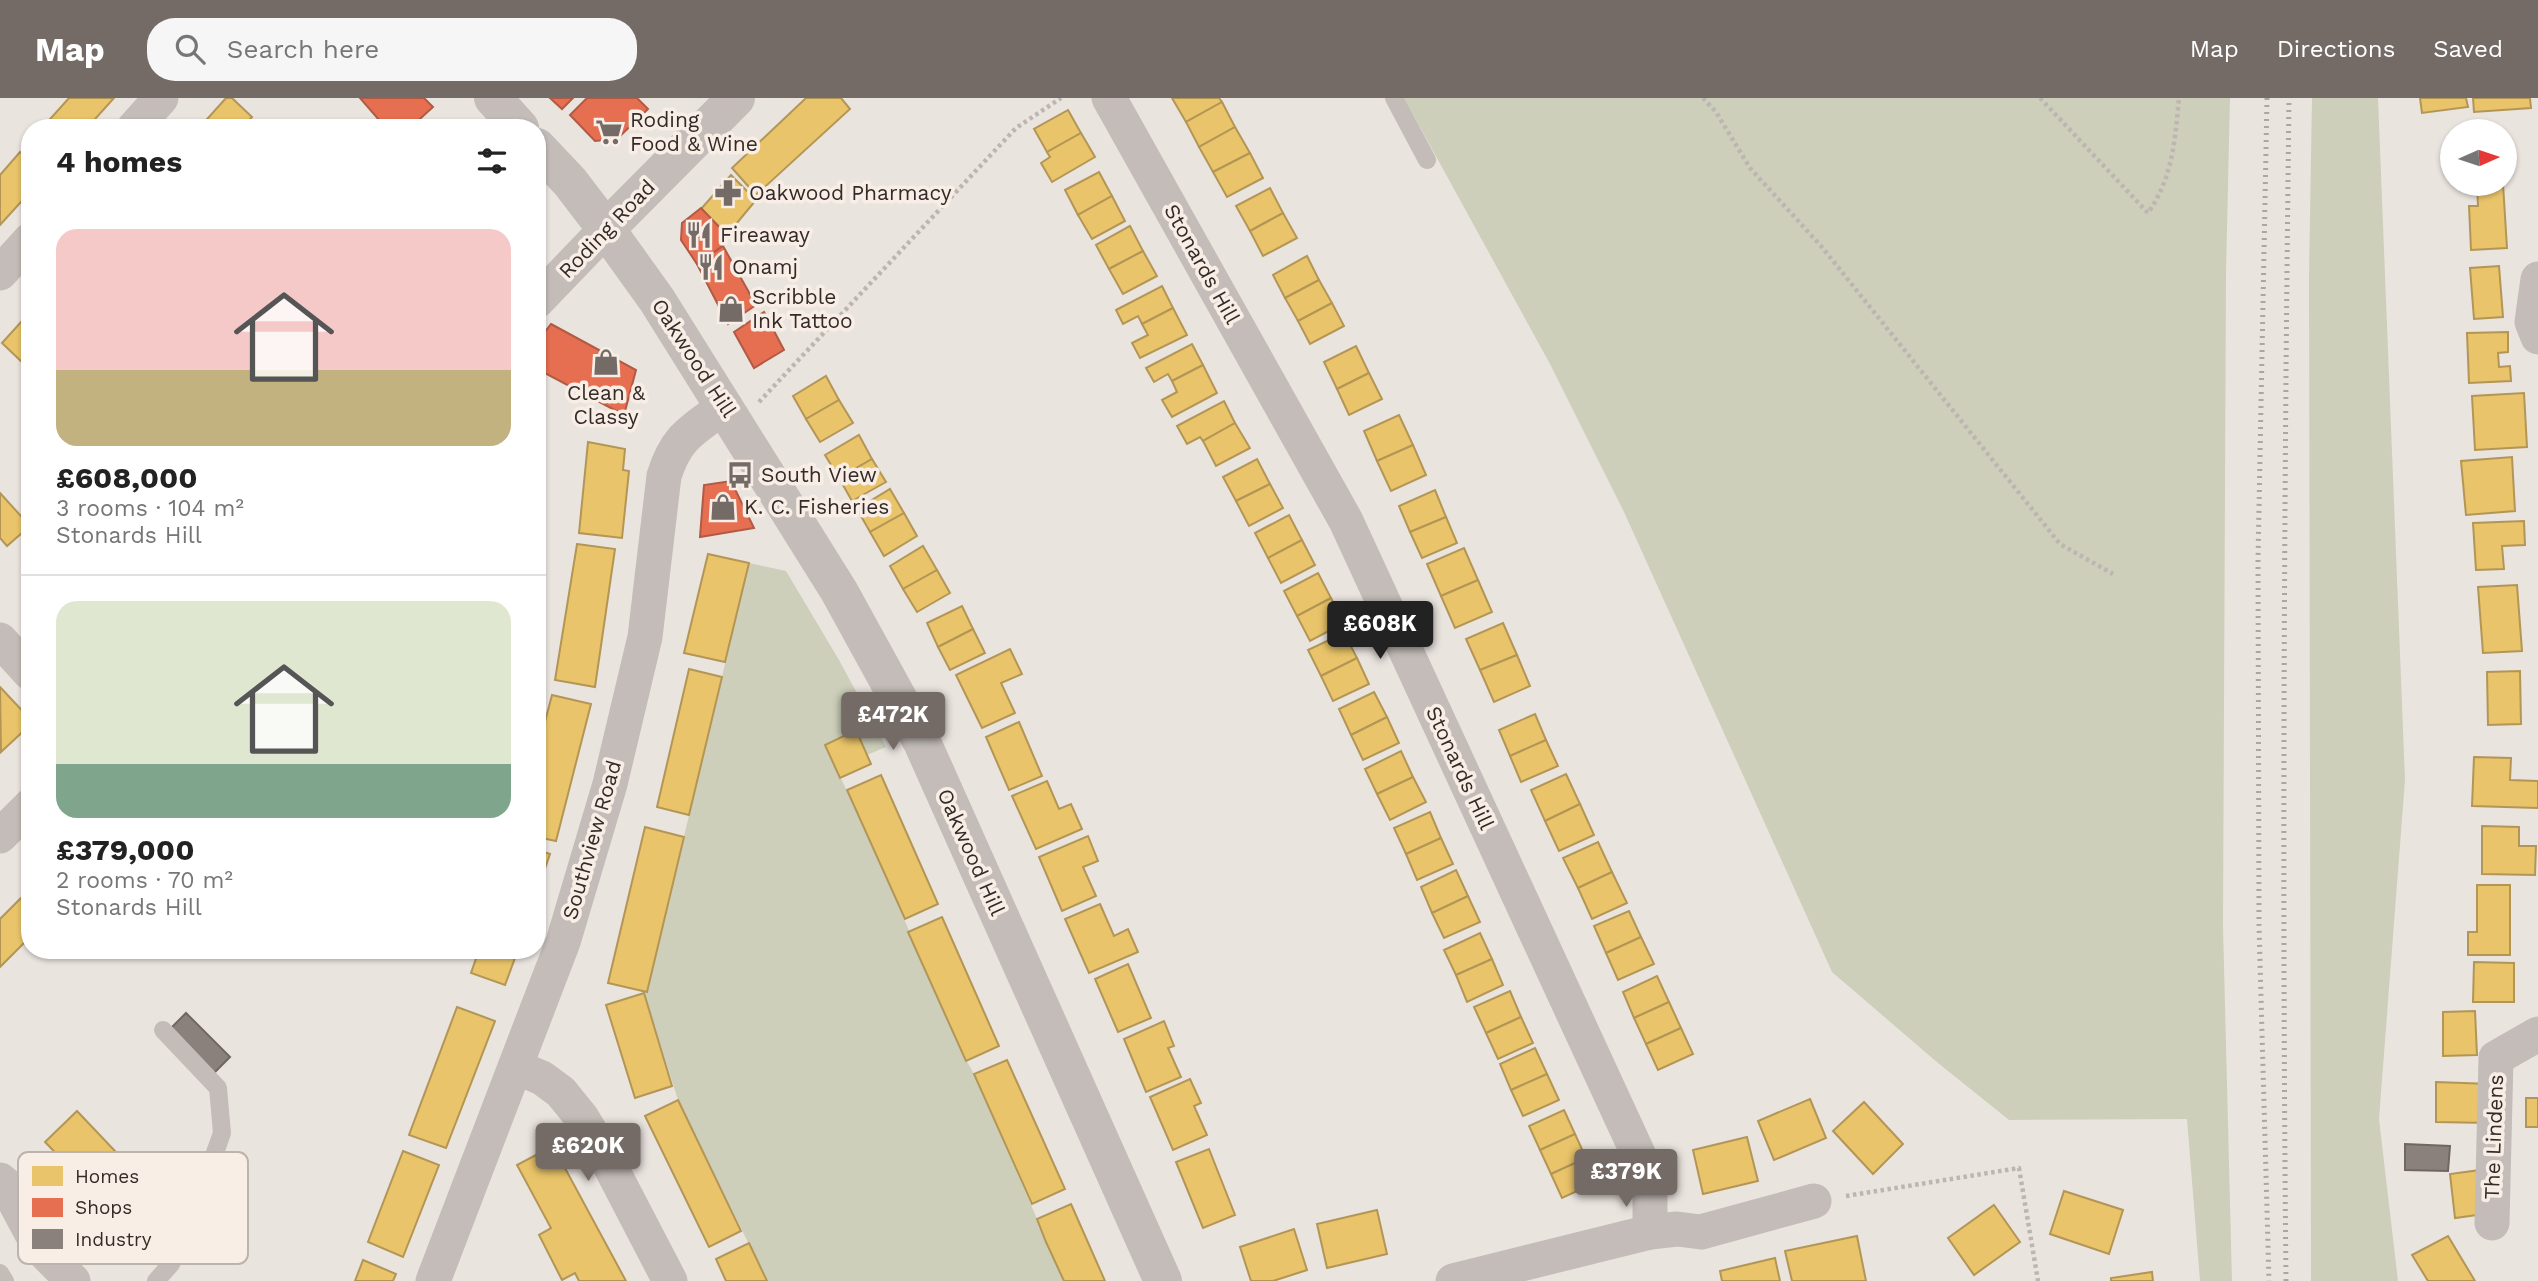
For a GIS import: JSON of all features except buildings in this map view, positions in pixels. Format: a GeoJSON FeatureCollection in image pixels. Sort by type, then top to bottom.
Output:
{"type":"FeatureCollection","features":[{"type":"Feature","properties":{"kind":"street"},"geometry":{"type":"LineString","coordinates":[[142,119],[161,98]]}},
{"type":"Feature","properties":{"kind":"street"},"geometry":{"type":"LineString","coordinates":[[493,98],[512,119]]}},
{"type":"Feature","properties":{"kind":"street","name":"Roding Road"},"geometry":{"type":"LineString","coordinates":[[546,292],[736,98]]}},
{"type":"Feature","properties":{"kind":"street","name":"Stonards Hill"},"geometry":{"type":"LineString","coordinates":[[1109,98],[1346,521],[1641,1160],[1650,1195],[1650,1232]]}},
{"type":"Feature","properties":{"kind":"street","name":"Oakwood Hill"},"geometry":{"type":"LineString","coordinates":[[546,156],[606,229],[657,300],[839,591],[922,742],[1163,1281]]}},
{"type":"Feature","properties":{"kind":"street"},"geometry":{"type":"LineString","coordinates":[[0,272],[21,250]]}},
{"type":"Feature","properties":{"kind":"street"},"geometry":{"type":"LineString","coordinates":[[2538,279],[2532,323],[2538,337]]}},
{"type":"Feature","properties":{"kind":"street","name":"Southview Road"},"geometry":{"type":"LineString","coordinates":[[433,1281],[563,942],[610,784],[645,637],[664,476],[671,453],[684,436],[731,416]]}},
{"type":"Feature","properties":{"kind":"street"},"geometry":{"type":"LineString","coordinates":[[0,640],[21,663]]}},
{"type":"Feature","properties":{"kind":"street"},"geometry":{"type":"LineString","coordinates":[[0,836],[21,815]]}},
{"type":"Feature","properties":{"kind":"street","name":"The Lindens"},"geometry":{"type":"LineString","coordinates":[[2492,1223],[2496,1058],[2538,1034]]}},
{"type":"Feature","properties":{"kind":"street"},"geometry":{"type":"LineString","coordinates":[[516,1068],[542,1078],[561,1092],[582,1118],[605,1156],[670,1281]]}},
{"type":"Feature","properties":{"kind":"street"},"geometry":{"type":"LineString","coordinates":[[0,1180],[6,1185],[18,1208]]}},
{"type":"Feature","properties":{"kind":"street"},"geometry":{"type":"LineString","coordinates":[[1453,1281],[1650,1232],[1677,1229],[1701,1232],[1814,1201]]}},
{"type":"Feature","properties":{"kind":"street"},"geometry":{"type":"LineString","coordinates":[[56,1264],[73,1281]]}},
{"type":"Feature","properties":{"kind":"lane"},"geometry":{"type":"LineString","coordinates":[[1394,98],[1427,160]]}},
{"type":"Feature","properties":{"kind":"lane"},"geometry":{"type":"LineString","coordinates":[[163,1030],[218,1088],[222,1133],[215,1152]]}},
{"type":"Feature","properties":{"kind":"lane"},"geometry":{"type":"LineString","coordinates":[[156,1281],[172,1264]]}},
{"type":"Feature","properties":{"kind":"lane"},"geometry":{"type":"LineString","coordinates":[[0,1273],[5,1281]]}},
{"type":"Feature","properties":{"kind":"path"},"geometry":{"type":"LineString","coordinates":[[731,416],[1016,128],[1061,98]]}},
{"type":"Feature","properties":{"kind":"path"},"geometry":{"type":"LineString","coordinates":[[1703,98],[1716,112],[1750,169],[1821,246],[2060,544],[2113,574]]}},
{"type":"Feature","properties":{"kind":"path"},"geometry":{"type":"LineString","coordinates":[[2040,98],[2148,213],[2162,193],[2174,154],[2179,98]]}},
{"type":"Feature","properties":{"kind":"path"},"geometry":{"type":"LineString","coordinates":[[1814,1201],[2019,1168],[2038,1281]]}},
{"type":"Feature","properties":{"kind":"green space"},"geometry":{"type":"Polygon","coordinates":[[[1404,98],[2230,98],[2226,273],[2223,927],[2232,1281],[2200,1281],[2187,1119],[2009,1120],[1832,972],[1624,512],[1550,364],[1404,98]]]}},
{"type":"Feature","properties":{"kind":"green space"},"geometry":{"type":"Polygon","coordinates":[[[2312,98],[2378,98],[2405,780],[2379,1119],[2398,1281],[2311,1281],[2309,276],[2312,98]]]}},
{"type":"Feature","properties":{"kind":"green space"},"geometry":{"type":"Polygon","coordinates":[[[749,563],[786,571],[839,660],[886,747],[867,755],[855,730],[825,745],[869,837],[958,1045],[974,1074],[1064,1281],[767,1281],[678,1100],[644,993],[647,992],[749,563]]]}},
{"type":"Feature","properties":{"kind":"railway"},"geometry":{"type":"LineString","coordinates":[[2267,98],[2258,559],[2259,925],[2269,1281]]}},
{"type":"Feature","properties":{"kind":"railway"},"geometry":{"type":"LineString","coordinates":[[2286,1281],[2284,690],[2289,98]]}},
{"type":"Feature","properties":{"kind":"place","name":"Roding Food & Wine"},"geometry":{"type":"Point","coordinates":[609,132]}},
{"type":"Feature","properties":{"kind":"place","name":"Oakwood Pharmacy"},"geometry":{"type":"Point","coordinates":[728,193]}},
{"type":"Feature","properties":{"kind":"place","name":"Fireaway"},"geometry":{"type":"Point","coordinates":[699,235]}},
{"type":"Feature","properties":{"kind":"place","name":"Onamj"},"geometry":{"type":"Point","coordinates":[711,267]}},
{"type":"Feature","properties":{"kind":"place","name":"Scribble Ink Tattoo"},"geometry":{"type":"Point","coordinates":[731,309]}},
{"type":"Feature","properties":{"kind":"place","name":"Clean & Classy"},"geometry":{"type":"Point","coordinates":[606,362]}},
{"type":"Feature","properties":{"kind":"place","name":"South View"},"geometry":{"type":"Point","coordinates":[740,475]}},
{"type":"Feature","properties":{"kind":"place","name":"K. C. Fisheries"},"geometry":{"type":"Point","coordinates":[723,507]}}]}
